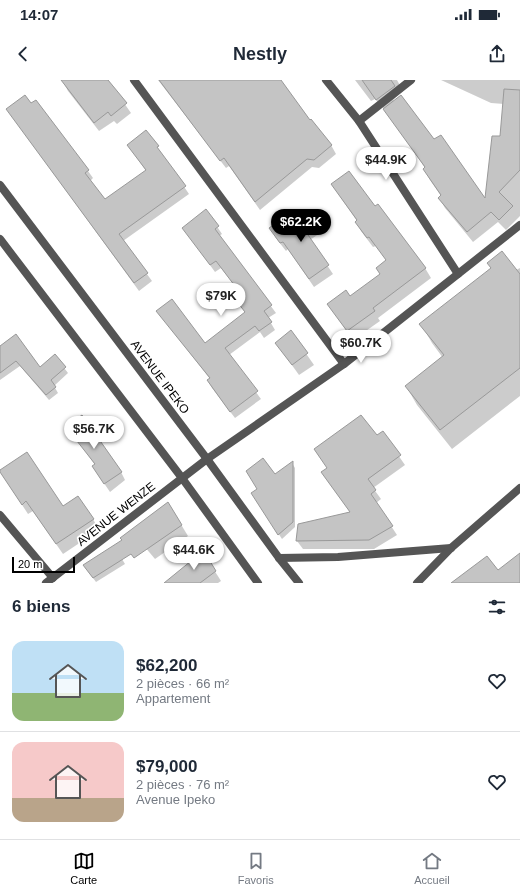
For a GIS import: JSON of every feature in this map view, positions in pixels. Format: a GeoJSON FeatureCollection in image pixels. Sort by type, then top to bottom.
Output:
{"type":"FeatureCollection","features":[{"type":"Feature","properties":{"kind":"street"},"geometry":{"type":"LineString","coordinates":[[134,80],[344,364]]}},
{"type":"Feature","properties":{"kind":"street"},"geometry":{"type":"LineString","coordinates":[[326,80],[358,121],[458,274]]}},
{"type":"Feature","properties":{"kind":"street"},"geometry":{"type":"LineString","coordinates":[[358,121],[404,87],[411,80]]}},
{"type":"Feature","properties":{"kind":"street","name":"AVENUE IPEKO"},"geometry":{"type":"LineString","coordinates":[[0,185],[299,583]]}},
{"type":"Feature","properties":{"kind":"street","name":"AVENUE WENZE"},"geometry":{"type":"LineString","coordinates":[[50,581],[207,459],[344,364],[520,225]]}},
{"type":"Feature","properties":{"kind":"street"},"geometry":{"type":"LineString","coordinates":[[0,239],[182,478],[258,583]]}},
{"type":"Feature","properties":{"kind":"street"},"geometry":{"type":"LineString","coordinates":[[417,583],[451,548],[520,488]]}},
{"type":"Feature","properties":{"kind":"street"},"geometry":{"type":"LineString","coordinates":[[0,515],[50,581]]}},
{"type":"Feature","properties":{"kind":"street"},"geometry":{"type":"LineString","coordinates":[[279,558],[338,557],[451,548]]}},
{"type":"Feature","properties":{"kind":"building"},"geometry":{"type":"Polygon","coordinates":[[[61,80],[108,80],[127,103],[111,116],[108,112],[94,123],[61,80]]]}},
{"type":"Feature","properties":{"kind":"building"},"geometry":{"type":"Polygon","coordinates":[[[159,80],[281,80],[310,120],[311,119],[332,145],[314,160],[307,159],[255,202],[224,158],[220,161],[159,80]]]}},
{"type":"Feature","properties":{"kind":"building"},"geometry":{"type":"Polygon","coordinates":[[[362,80],[391,80],[395,86],[376,100],[362,80]]]}},
{"type":"Feature","properties":{"kind":"building"},"geometry":{"type":"Polygon","coordinates":[[[504,89],[520,90],[520,170],[499,192],[513,206],[499,220],[491,212],[467,232],[438,198],[441,195],[423,169],[425,167],[383,109],[401,95],[434,139],[441,135],[485,198],[492,136],[500,136],[504,89]]]}},
{"type":"Feature","properties":{"kind":"building"},"geometry":{"type":"Polygon","coordinates":[[[25,95],[31,103],[36,100],[89,170],[85,173],[105,199],[146,170],[127,145],[146,130],[159,146],[157,147],[186,186],[119,234],[148,273],[134,283],[6,109],[25,95]]]}},
{"type":"Feature","properties":{"kind":"building"},"geometry":{"type":"Polygon","coordinates":[[[349,171],[375,206],[378,204],[426,268],[373,308],[375,311],[347,331],[327,304],[346,290],[350,296],[380,274],[376,268],[386,260],[369,237],[367,238],[355,222],[357,220],[331,184],[349,171]]]}},
{"type":"Feature","properties":{"kind":"building"},"geometry":{"type":"Polygon","coordinates":[[[206,209],[219,226],[215,229],[272,305],[264,311],[272,322],[259,331],[255,326],[225,348],[258,391],[230,412],[207,380],[210,378],[156,311],[172,299],[205,343],[245,312],[238,303],[244,298],[216,261],[210,265],[182,228],[206,209]]]}},
{"type":"Feature","properties":{"kind":"building"},"geometry":{"type":"Polygon","coordinates":[[[305,210],[316,224],[306,232],[329,265],[309,279],[283,242],[280,243],[269,228],[284,218],[288,223],[305,210]]]}},
{"type":"Feature","properties":{"kind":"building"},"geometry":{"type":"Polygon","coordinates":[[[502,251],[520,274],[520,368],[440,430],[405,386],[444,355],[419,324],[491,268],[487,263],[502,251]]]}},
{"type":"Feature","properties":{"kind":"building"},"geometry":{"type":"Polygon","coordinates":[[[291,330],[308,353],[292,365],[275,343],[291,330]]]}},
{"type":"Feature","properties":{"kind":"building"},"geometry":{"type":"Polygon","coordinates":[[[16,334],[40,367],[55,354],[66,367],[51,380],[56,387],[46,395],[16,361],[0,373],[0,346],[16,334]]]}},
{"type":"Feature","properties":{"kind":"building"},"geometry":{"type":"Polygon","coordinates":[[[82,415],[122,472],[104,484],[92,466],[95,464],[66,427],[82,415]]]}},
{"type":"Feature","properties":{"kind":"building"},"geometry":{"type":"Polygon","coordinates":[[[361,415],[377,435],[383,431],[401,455],[368,479],[376,490],[371,494],[393,526],[369,540],[296,541],[298,524],[350,512],[321,472],[327,468],[314,449],[361,415]]]}},
{"type":"Feature","properties":{"kind":"building"},"geometry":{"type":"Polygon","coordinates":[[[27,452],[63,506],[78,496],[94,519],[56,544],[26,501],[22,505],[0,472],[0,470],[27,452]]]}},
{"type":"Feature","properties":{"kind":"building"},"geometry":{"type":"Polygon","coordinates":[[[263,458],[275,474],[293,461],[293,522],[278,535],[251,493],[257,489],[246,471],[263,458]]]}},
{"type":"Feature","properties":{"kind":"building"},"geometry":{"type":"Polygon","coordinates":[[[168,502],[182,525],[134,558],[131,554],[93,578],[83,565],[122,540],[120,538],[168,502]]]}},
{"type":"Feature","properties":{"kind":"building"},"geometry":{"type":"Polygon","coordinates":[[[202,552],[205,553],[216,571],[200,583],[164,583],[202,552]]]}},
{"type":"Feature","properties":{"kind":"building"},"geometry":{"type":"Polygon","coordinates":[[[520,553],[520,583],[451,583],[487,556],[498,570],[520,553]]]}}]}
